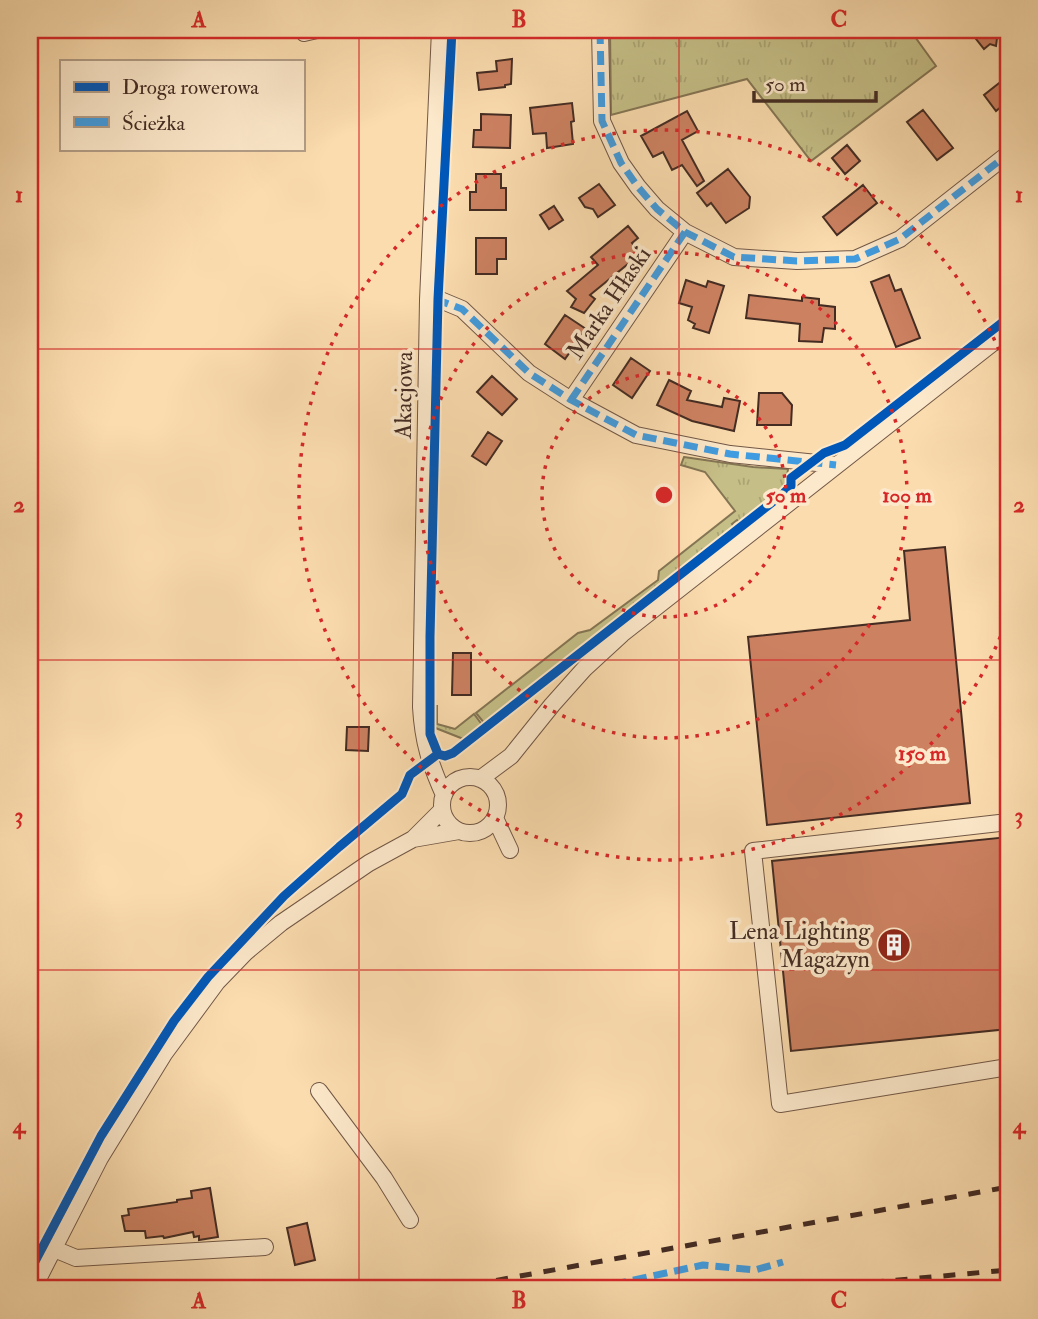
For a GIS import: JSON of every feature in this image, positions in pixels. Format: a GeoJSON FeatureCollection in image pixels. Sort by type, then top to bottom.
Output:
{"type":"FeatureCollection","features":[{"type":"Feature","properties":{"kind":"street","name":"Akacjowa"},"geometry":{"type":"LineString","coordinates":[[440,30],[428,300],[421,708],[422,735],[443,802]]}},
{"type":"Feature","properties":{"kind":"street"},"geometry":{"type":"LineString","coordinates":[[600,30],[602,121],[621,163],[657,209],[685,232],[734,257],[797,261],[855,259],[900,239],[1008,154]]}},
{"type":"Feature","properties":{"kind":"street","name":"Marka Hłaski"},"geometry":{"type":"LineString","coordinates":[[571,400],[685,232]]}},
{"type":"Feature","properties":{"kind":"street"},"geometry":{"type":"LineString","coordinates":[[428,300],[438,299],[463,309],[528,373],[636,435],[730,454],[836,465]]}},
{"type":"Feature","properties":{"kind":"street"},"geometry":{"type":"LineString","coordinates":[[480,779],[511,755],[585,668],[622,634],[1008,331]]}},
{"type":"Feature","properties":{"kind":"street"},"geometry":{"type":"LineString","coordinates":[[496,794],[511,755]]}},
{"type":"Feature","properties":{"kind":"street"},"geometry":{"type":"LineString","coordinates":[[429,761],[459,779]]}},
{"type":"Feature","properties":{"kind":"street"},"geometry":{"type":"LineString","coordinates":[[413,839],[443,802],[450,786],[459,779],[470,777],[490,785],[496,794],[498,802],[495,818],[510,850],[481,831]]}},
{"type":"Feature","properties":{"kind":"street"},"geometry":{"type":"LineString","coordinates":[[443,802],[451,826],[459,831]]}},
{"type":"Feature","properties":{"kind":"street"},"geometry":{"type":"LineString","coordinates":[[33,1289],[100,1158],[164,1054],[217,982],[246,952],[281,923],[369,863],[413,839],[459,831],[481,831],[495,818]]}},
{"type":"Feature","properties":{"kind":"street"},"geometry":{"type":"LineString","coordinates":[[1008,822],[753,851],[780,1104],[1008,1067]]}},
{"type":"Feature","properties":{"kind":"street"},"geometry":{"type":"LineString","coordinates":[[319,1091],[384,1178],[410,1220]]}},
{"type":"Feature","properties":{"kind":"street"},"geometry":{"type":"LineString","coordinates":[[52,1248],[76,1258],[265,1247]]}},
{"type":"Feature","properties":{"kind":"green space"},"geometry":{"type":"Polygon","coordinates":[[[610,30],[910,30],[936,66],[811,161],[747,79],[611,115],[610,30]]]}},
{"type":"Feature","properties":{"kind":"green space"},"geometry":{"type":"Polygon","coordinates":[[[684,457],[788,469],[786,487],[741,524],[737,520],[732,524],[735,528],[485,724],[476,713],[578,633],[590,630],[658,580],[659,571],[735,511],[705,472],[681,465],[684,457]]]}},
{"type":"Feature","properties":{"kind":"green space"},"geometry":{"type":"Polygon","coordinates":[[[434,706],[437,706],[437,724],[455,729],[474,714],[483,726],[466,740],[433,727],[434,706]]]}},
{"type":"Feature","properties":{"kind":"building"},"geometry":{"type":"Polygon","coordinates":[[[969,30],[998,30],[996,46],[990,44],[984,49],[969,30]]]}},
{"type":"Feature","properties":{"kind":"building"},"geometry":{"type":"Polygon","coordinates":[[[512,59],[511,84],[479,90],[477,73],[497,71],[496,61],[512,59]]]}},
{"type":"Feature","properties":{"kind":"building"},"geometry":{"type":"Polygon","coordinates":[[[1008,76],[1008,101],[996,111],[984,95],[1008,76]]]}},
{"type":"Feature","properties":{"kind":"building"},"geometry":{"type":"Polygon","coordinates":[[[572,103],[573,144],[547,148],[546,133],[533,134],[530,108],[572,103]]]}},
{"type":"Feature","properties":{"kind":"building"},"geometry":{"type":"Polygon","coordinates":[[[923,110],[953,148],[937,160],[907,122],[923,110]]]}},
{"type":"Feature","properties":{"kind":"building"},"geometry":{"type":"Polygon","coordinates":[[[687,111],[698,131],[682,140],[704,181],[697,186],[682,165],[672,170],[663,152],[653,157],[641,136],[687,111]]]}},
{"type":"Feature","properties":{"kind":"building"},"geometry":{"type":"Polygon","coordinates":[[[481,114],[511,115],[510,148],[473,147],[474,130],[481,130],[481,114]]]}},
{"type":"Feature","properties":{"kind":"building"},"geometry":{"type":"Polygon","coordinates":[[[847,145],[860,161],[845,174],[832,158],[847,145]]]}},
{"type":"Feature","properties":{"kind":"building"},"geometry":{"type":"Polygon","coordinates":[[[728,169],[750,197],[749,208],[726,223],[711,203],[707,206],[697,193],[728,169]]]}},
{"type":"Feature","properties":{"kind":"building"},"geometry":{"type":"Polygon","coordinates":[[[476,174],[501,174],[501,188],[506,188],[506,210],[470,210],[470,192],[476,192],[476,174]]]}},
{"type":"Feature","properties":{"kind":"building"},"geometry":{"type":"Polygon","coordinates":[[[599,184],[615,205],[598,217],[593,209],[585,207],[579,198],[599,184]]]}},
{"type":"Feature","properties":{"kind":"building"},"geometry":{"type":"Polygon","coordinates":[[[863,185],[877,203],[837,235],[823,217],[863,185]]]}},
{"type":"Feature","properties":{"kind":"building"},"geometry":{"type":"Polygon","coordinates":[[[554,206],[563,220],[549,229],[540,215],[554,206]]]}},
{"type":"Feature","properties":{"kind":"building"},"geometry":{"type":"Polygon","coordinates":[[[628,226],[638,238],[632,243],[639,252],[590,295],[595,299],[584,313],[571,307],[576,299],[567,291],[598,265],[591,257],[628,226]]]}},
{"type":"Feature","properties":{"kind":"building"},"geometry":{"type":"Polygon","coordinates":[[[476,238],[506,238],[506,259],[497,259],[497,274],[476,274],[476,238]]]}},
{"type":"Feature","properties":{"kind":"building"},"geometry":{"type":"Polygon","coordinates":[[[889,275],[895,291],[901,289],[920,338],[896,347],[871,282],[889,275]]]}},
{"type":"Feature","properties":{"kind":"building"},"geometry":{"type":"Polygon","coordinates":[[[686,280],[706,287],[708,281],[724,286],[709,333],[693,328],[695,324],[688,320],[692,307],[679,303],[686,280]]]}},
{"type":"Feature","properties":{"kind":"building"},"geometry":{"type":"Polygon","coordinates":[[[749,295],[802,301],[802,297],[819,299],[819,305],[835,307],[835,329],[824,328],[822,342],[799,341],[800,324],[746,318],[749,295]]]}},
{"type":"Feature","properties":{"kind":"building"},"geometry":{"type":"Polygon","coordinates":[[[565,315],[586,329],[565,359],[545,344],[565,315]]]}},
{"type":"Feature","properties":{"kind":"building"},"geometry":{"type":"Polygon","coordinates":[[[631,358],[650,371],[632,398],[613,385],[631,358]]]}},
{"type":"Feature","properties":{"kind":"building"},"geometry":{"type":"Polygon","coordinates":[[[492,376],[517,399],[502,415],[477,392],[492,376]]]}},
{"type":"Feature","properties":{"kind":"building"},"geometry":{"type":"Polygon","coordinates":[[[669,380],[691,391],[687,400],[722,407],[724,398],[740,401],[734,431],[692,421],[657,405],[669,380]]]}},
{"type":"Feature","properties":{"kind":"building"},"geometry":{"type":"Polygon","coordinates":[[[759,393],[782,393],[792,405],[791,425],[757,425],[759,393]]]}},
{"type":"Feature","properties":{"kind":"building"},"geometry":{"type":"Polygon","coordinates":[[[488,432],[502,441],[486,465],[472,456],[488,432]]]}},
{"type":"Feature","properties":{"kind":"building"},"geometry":{"type":"Polygon","coordinates":[[[945,547],[970,803],[767,825],[748,637],[910,620],[904,551],[945,547]]]}},
{"type":"Feature","properties":{"kind":"building"},"geometry":{"type":"Polygon","coordinates":[[[453,653],[471,653],[471,695],[452,695],[453,653]]]}},
{"type":"Feature","properties":{"kind":"building"},"geometry":{"type":"Polygon","coordinates":[[[347,727],[369,727],[368,751],[346,750],[347,727]]]}},
{"type":"Feature","properties":{"kind":"building","name":"Lena Lighting Magazyn"},"geometry":{"type":"Polygon","coordinates":[[[1008,837],[1008,1029],[791,1051],[772,861],[1008,837]]]}},
{"type":"Feature","properties":{"kind":"building"},"geometry":{"type":"Polygon","coordinates":[[[210,1188],[218,1237],[199,1240],[199,1236],[194,1237],[193,1232],[164,1238],[146,1238],[145,1231],[125,1231],[122,1216],[129,1215],[128,1209],[177,1202],[192,1198],[191,1191],[210,1188]]]}},
{"type":"Feature","properties":{"kind":"building"},"geometry":{"type":"Polygon","coordinates":[[[307,1223],[315,1260],[295,1265],[287,1228],[307,1223]]]}},
{"type":"Feature","properties":{"kind":"railway"},"geometry":{"type":"LineString","coordinates":[[449,1289],[1008,1187]]}},
{"type":"Feature","properties":{"kind":"railway"},"geometry":{"type":"LineString","coordinates":[[800,1289],[1008,1270]]}},
{"type":"Feature","properties":{"kind":"marked path"},"geometry":{"type":"LineString","coordinates":[[600,30],[602,121],[621,163],[657,209],[685,232],[734,257],[797,261],[855,259],[900,239],[1008,154]]}},
{"type":"Feature","properties":{"kind":"marked path"},"geometry":{"type":"LineString","coordinates":[[571,400],[685,232]]}},
{"type":"Feature","properties":{"kind":"marked path"},"geometry":{"type":"LineString","coordinates":[[435,299],[462,309],[529,373],[571,400],[636,435],[730,454],[836,465]]}},
{"type":"Feature","properties":{"kind":"marked path"},"geometry":{"type":"LineString","coordinates":[[592,1289],[703,1265],[755,1270],[783,1262]]}},
{"type":"Feature","properties":{"kind":"cycle path"},"geometry":{"type":"LineString","coordinates":[[438,754],[430,734],[430,637],[438,299],[452,30]]}},
{"type":"Feature","properties":{"kind":"cycle path"},"geometry":{"type":"LineString","coordinates":[[30,1271],[101,1136],[174,1021],[208,977],[284,896],[402,794],[410,775],[438,754],[445,756],[453,753],[784,493],[791,486],[791,478],[824,453],[845,445],[1008,318]]}},
{"type":"Feature","properties":{"kind":"place","name":"Lena Lighting Magazyn"},"geometry":{"type":"Point","coordinates":[894,945]}}]}
